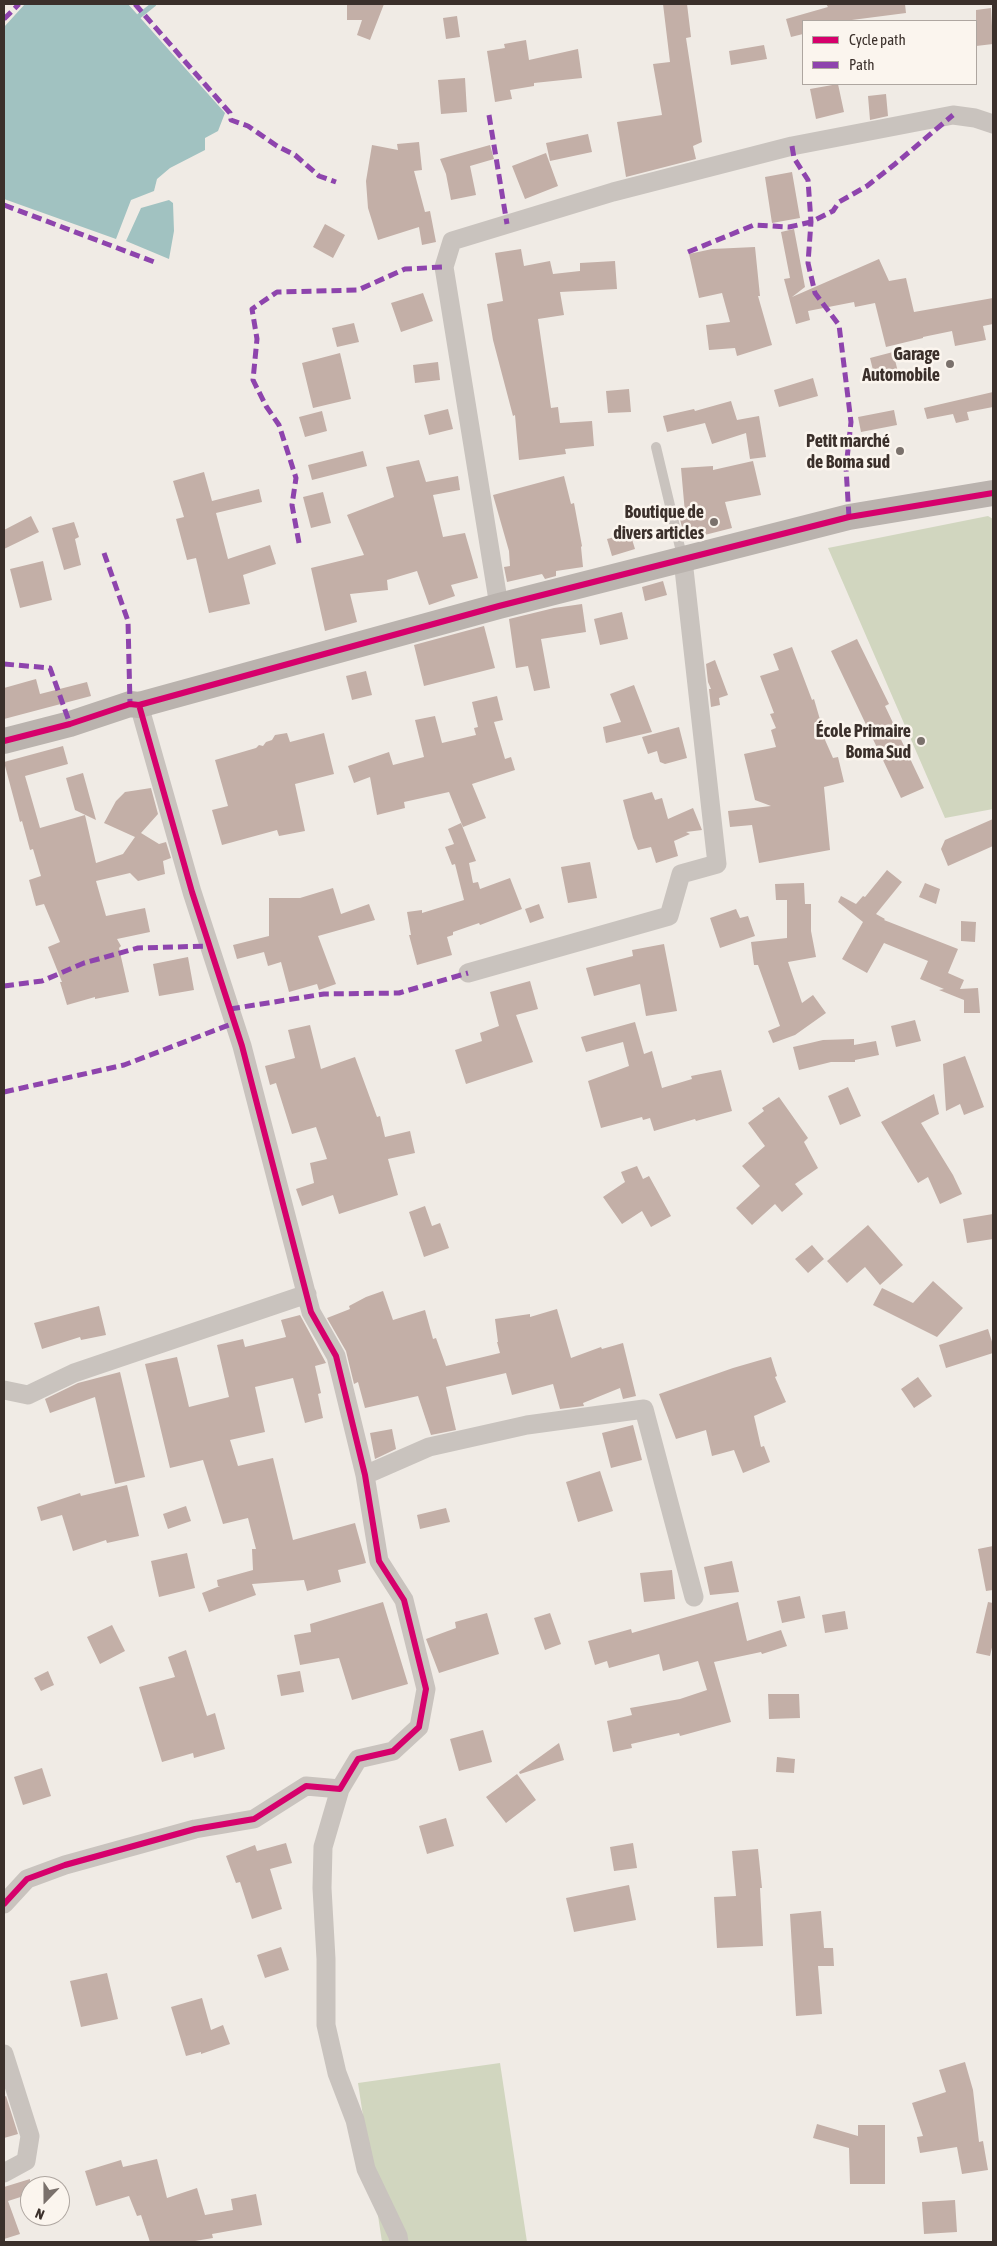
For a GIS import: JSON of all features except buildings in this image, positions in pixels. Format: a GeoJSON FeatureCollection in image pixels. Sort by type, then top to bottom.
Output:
{"type":"FeatureCollection","features":[{"type":"Feature","properties":{"kind":"street"},"geometry":{"type":"LineString","coordinates":[[499,606],[444,267],[452,241],[613,192],[792,146],[953,115],[975,118],[993,124]]}},
{"type":"Feature","properties":{"kind":"street"},"geometry":{"type":"LineString","coordinates":[[4,741],[70,724],[130,704],[139,705],[499,606],[849,517],[993,494]]}},
{"type":"Feature","properties":{"kind":"street"},"geometry":{"type":"LineString","coordinates":[[468,973],[668,916],[681,874],[717,864],[683,560]]}},
{"type":"Feature","properties":{"kind":"street"},"geometry":{"type":"LineString","coordinates":[[139,705],[192,892],[242,1046],[311,1312],[336,1356],[365,1476],[379,1561],[404,1600],[426,1689],[419,1727],[393,1751],[358,1759],[340,1789],[323,1847],[322,1888],[326,1959],[326,2025],[338,2073],[354,2120],[366,2169],[398,2236],[398,2242]]}},
{"type":"Feature","properties":{"kind":"street"},"geometry":{"type":"LineString","coordinates":[[4,1390],[28,1395],[74,1373],[307,1294]]}},
{"type":"Feature","properties":{"kind":"street"},"geometry":{"type":"LineString","coordinates":[[365,1476],[429,1447],[527,1425],[644,1409],[694,1597]]}},
{"type":"Feature","properties":{"kind":"street"},"geometry":{"type":"LineString","coordinates":[[4,1904],[26,1879],[65,1864],[195,1829],[254,1819],[306,1786],[340,1789]]}},
{"type":"Feature","properties":{"kind":"street"},"geometry":{"type":"LineString","coordinates":[[4,2054],[30,2136],[26,2161],[4,2174]]}},
{"type":"Feature","properties":{"kind":"lane"},"geometry":{"type":"LineString","coordinates":[[656,447],[683,560]]}},
{"type":"Feature","properties":{"kind":"green space"},"geometry":{"type":"Polygon","coordinates":[[[988,516],[993,519],[993,809],[945,818],[828,548],[988,516]]]}},
{"type":"Feature","properties":{"kind":"green space"},"geometry":{"type":"Polygon","coordinates":[[[500,2063],[527,2242],[382,2242],[358,2083],[500,2063]]]}},
{"type":"Feature","properties":{"kind":"water"},"geometry":{"type":"Polygon","coordinates":[[[25,4],[128,4],[225,113],[218,131],[205,138],[205,150],[170,168],[157,179],[154,191],[131,200],[116,239],[4,199],[4,27],[25,4]]]}},
{"type":"Feature","properties":{"kind":"water"},"geometry":{"type":"Polygon","coordinates":[[[169,200],[173,203],[174,231],[169,259],[126,241],[141,208],[169,200]]]}},
{"type":"Feature","properties":{"kind":"waterway"},"geometry":{"type":"LineString","coordinates":[[139,16],[154,4]]}},
{"type":"Feature","properties":{"kind":"marked path"},"geometry":{"type":"LineString","coordinates":[[4,19],[19,4]]}},
{"type":"Feature","properties":{"kind":"marked path"},"geometry":{"type":"LineString","coordinates":[[135,4],[230,113],[231,120],[248,126],[277,146],[295,155],[319,176],[336,182]]}},
{"type":"Feature","properties":{"kind":"marked path"},"geometry":{"type":"LineString","coordinates":[[489,115],[507,224]]}},
{"type":"Feature","properties":{"kind":"marked path"},"geometry":{"type":"LineString","coordinates":[[688,252],[754,225],[789,227],[811,222],[833,211],[839,202],[867,186],[953,115]]}},
{"type":"Feature","properties":{"kind":"marked path"},"geometry":{"type":"LineString","coordinates":[[792,146],[794,158],[808,180],[811,222],[808,263],[815,293],[839,325],[851,422],[846,468],[849,517]]}},
{"type":"Feature","properties":{"kind":"marked path"},"geometry":{"type":"LineString","coordinates":[[4,205],[157,263]]}},
{"type":"Feature","properties":{"kind":"marked path"},"geometry":{"type":"LineString","coordinates":[[299,543],[292,505],[296,478],[279,425],[266,406],[253,380],[257,339],[252,309],[277,292],[358,290],[405,269],[444,267]]}},
{"type":"Feature","properties":{"kind":"marked path"},"geometry":{"type":"LineString","coordinates":[[104,553],[128,621],[130,704]]}},
{"type":"Feature","properties":{"kind":"marked path"},"geometry":{"type":"LineString","coordinates":[[4,664],[50,668],[70,724]]}},
{"type":"Feature","properties":{"kind":"marked path"},"geometry":{"type":"LineString","coordinates":[[4,986],[42,981],[84,963],[138,948],[210,946]]}},
{"type":"Feature","properties":{"kind":"marked path"},"geometry":{"type":"LineString","coordinates":[[230,1009],[324,994],[399,993],[468,973]]}},
{"type":"Feature","properties":{"kind":"marked path"},"geometry":{"type":"LineString","coordinates":[[4,1092],[124,1065],[234,1023]]}},
{"type":"Feature","properties":{"kind":"cycle path"},"geometry":{"type":"LineString","coordinates":[[4,741],[70,724],[130,704],[139,705],[499,606],[849,517],[993,493]]}},
{"type":"Feature","properties":{"kind":"cycle path"},"geometry":{"type":"LineString","coordinates":[[4,1904],[27,1879],[65,1865],[195,1829],[254,1819],[306,1786],[340,1789],[358,1759],[393,1751],[419,1727],[426,1689],[404,1600],[379,1561],[365,1475],[336,1356],[311,1312],[242,1046],[192,892],[139,705]]}},
{"type":"Feature","properties":{"kind":"place","name":"Garage Automobile"},"geometry":{"type":"Point","coordinates":[950,364]}},
{"type":"Feature","properties":{"kind":"place","name":"Petit marché de Boma sud"},"geometry":{"type":"Point","coordinates":[900,451]}},
{"type":"Feature","properties":{"kind":"place","name":"Boutique de divers articles"},"geometry":{"type":"Point","coordinates":[714,522]}},
{"type":"Feature","properties":{"kind":"place","name":"École Primaire Boma Sud"},"geometry":{"type":"Point","coordinates":[921,741]}}]}
